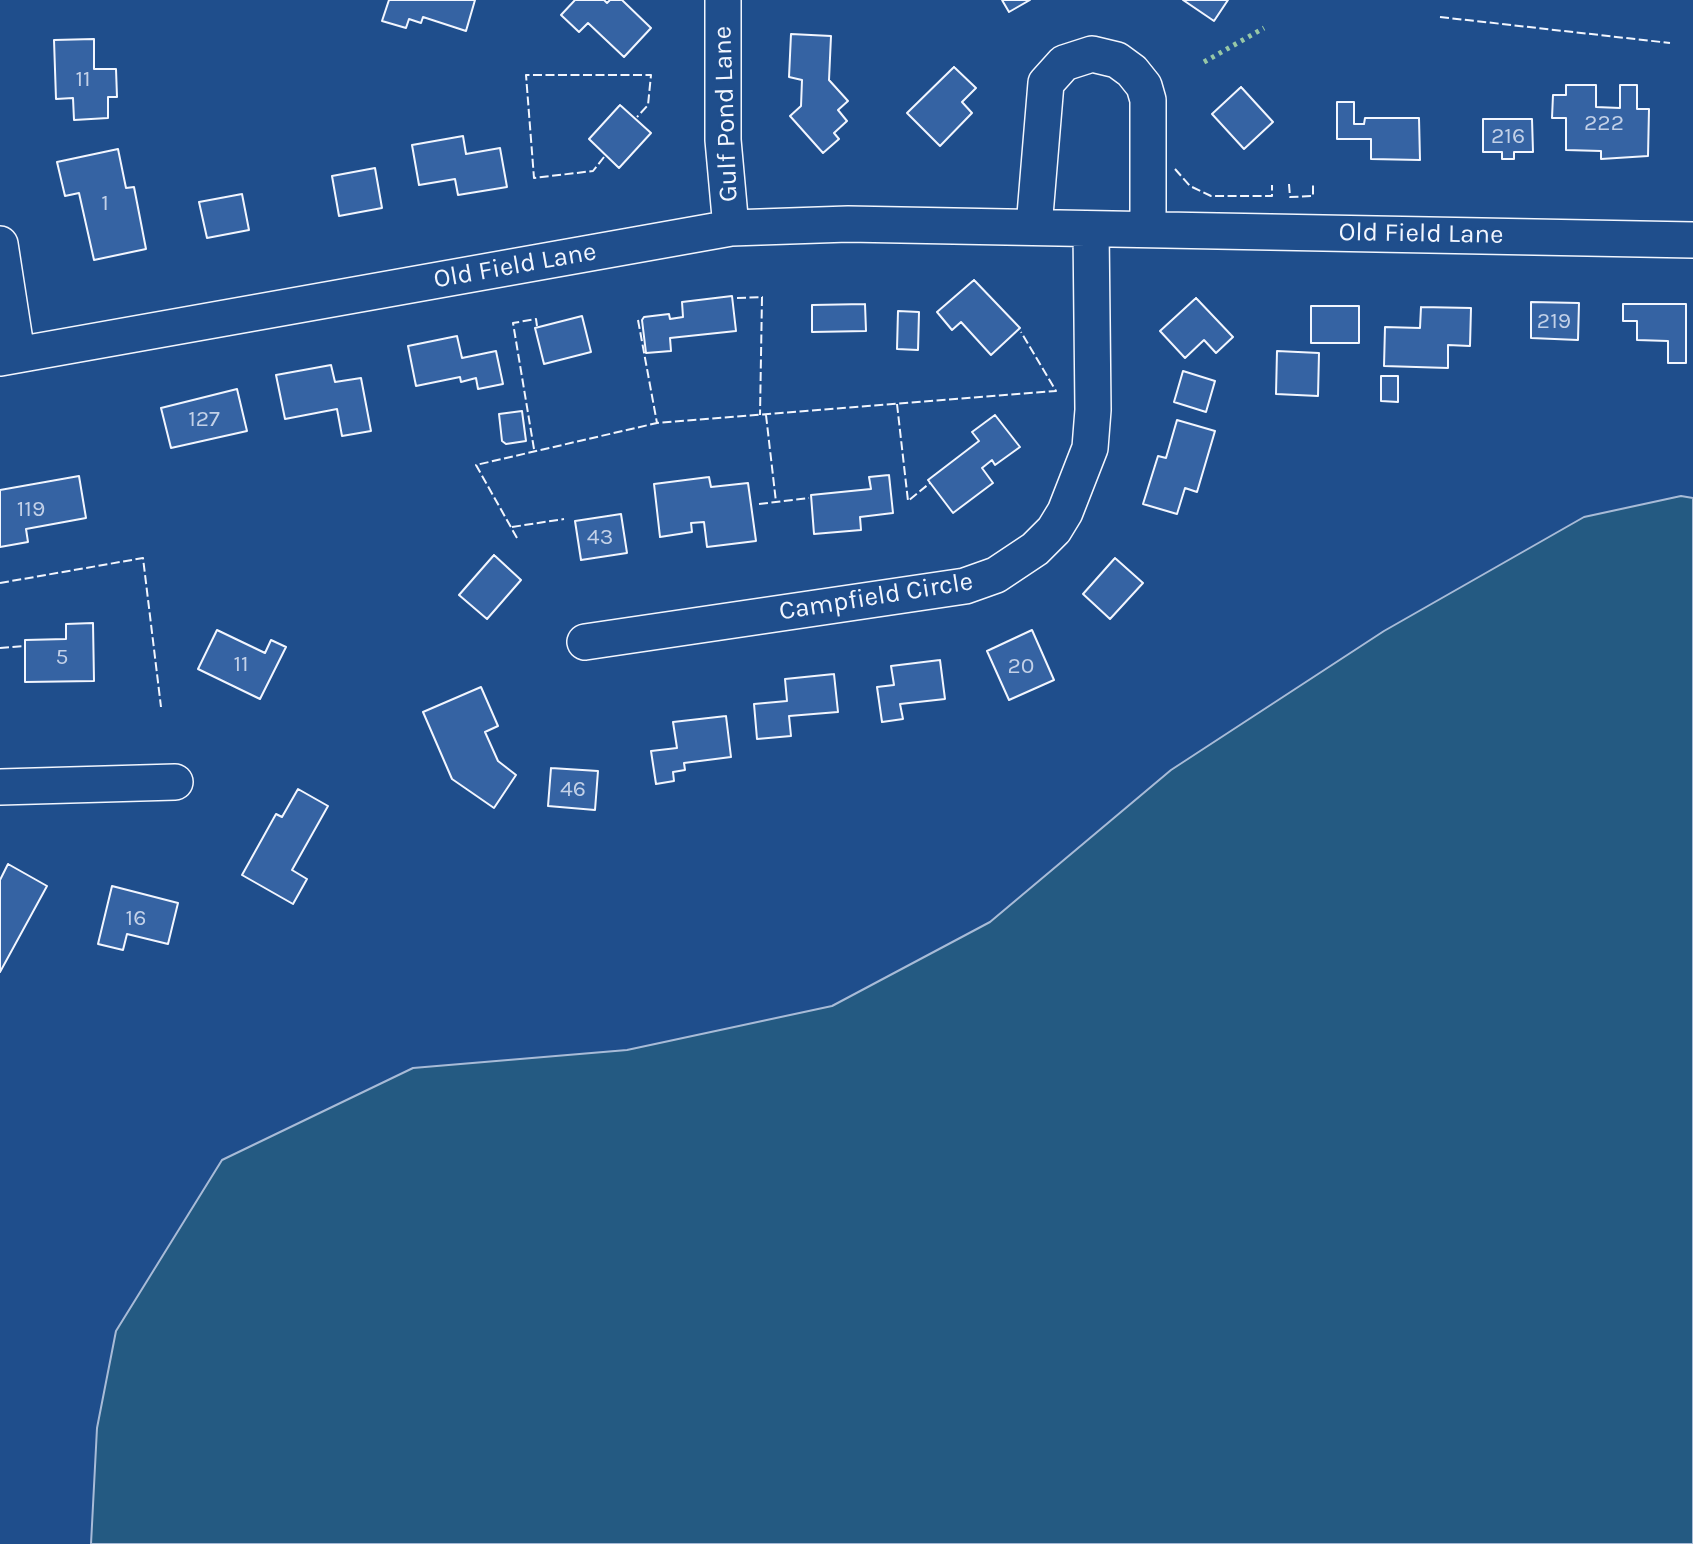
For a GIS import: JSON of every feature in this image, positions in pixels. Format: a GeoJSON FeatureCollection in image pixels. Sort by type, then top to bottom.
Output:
{"type":"FeatureCollection","features":[{"type":"Feature","properties":{"kind":"street","name":"Gulf Pond Lane"},"geometry":{"type":"LineString","coordinates":[[723,0],[723,140],[731,228]]}},
{"type":"Feature","properties":{"kind":"street"},"geometry":{"type":"LineString","coordinates":[[1034,227],[1046,83],[1063,63],[1092,54],[1117,60],[1132,71],[1144,86],[1148,100],[1148,228]]}},
{"type":"Feature","properties":{"kind":"street","name":"Old Field Lane"},"geometry":{"type":"LineString","coordinates":[[8,356],[731,228],[848,224],[1693,240]]}},
{"type":"Feature","properties":{"kind":"street","name":"Campfield Circle"},"geometry":{"type":"LineString","coordinates":[[585,642],[965,586],[996,575],[1035,549],[1054,530],[1065,512],[1090,448],[1093,410],[1091,229]]}},
{"type":"Feature","properties":{"kind":"street"},"geometry":{"type":"LineString","coordinates":[[0,244],[8,356]]}},
{"type":"Feature","properties":{"kind":"street"},"geometry":{"type":"LineString","coordinates":[[0,787],[175,782]]}},
{"type":"Feature","properties":{"kind":"shaded area"},"geometry":{"type":"Polygon","coordinates":[[[1681,496],[1693,498],[1693,1544],[91,1544],[97,1428],[116,1331],[222,1160],[413,1068],[627,1050],[832,1006],[990,922],[1171,770],[1384,631],[1584,517],[1681,496]]]}},
{"type":"Feature","properties":{"kind":"building"},"geometry":{"type":"Polygon","coordinates":[[[389,0],[475,0],[466,31],[423,17],[421,23],[409,19],[406,28],[382,21],[389,0]]]}},
{"type":"Feature","properties":{"kind":"building"},"geometry":{"type":"Polygon","coordinates":[[[575,0],[604,0],[607,3],[610,0],[622,0],[651,28],[624,57],[588,23],[579,32],[561,15],[575,0]]]}},
{"type":"Feature","properties":{"kind":"building"},"geometry":{"type":"Polygon","coordinates":[[[1002,0],[1030,0],[1009,12],[1002,0]]]}},
{"type":"Feature","properties":{"kind":"building"},"geometry":{"type":"Polygon","coordinates":[[[1183,0],[1228,0],[1214,21],[1183,0]]]}},
{"type":"Feature","properties":{"kind":"building"},"geometry":{"type":"Polygon","coordinates":[[[791,34],[831,36],[829,80],[848,101],[838,110],[847,121],[834,133],[839,139],[823,153],[790,116],[801,106],[802,80],[789,77],[791,34]]]}},
{"type":"Feature","properties":{"kind":"building"},"geometry":{"type":"Polygon","coordinates":[[[94,39],[94,69],[116,69],[117,97],[108,97],[108,118],[74,120],[73,98],[56,99],[54,40],[94,39]]]}},
{"type":"Feature","properties":{"kind":"building"},"geometry":{"type":"Polygon","coordinates":[[[954,67],[976,88],[962,102],[972,113],[940,146],[907,113],[954,67]]]}},
{"type":"Feature","properties":{"kind":"building"},"geometry":{"type":"Polygon","coordinates":[[[1566,85],[1596,85],[1596,107],[1620,108],[1620,85],[1637,85],[1637,109],[1649,109],[1648,156],[1601,159],[1601,151],[1566,150],[1566,118],[1552,118],[1553,95],[1566,95],[1566,85]]]}},
{"type":"Feature","properties":{"kind":"building"},"geometry":{"type":"Polygon","coordinates":[[[1241,87],[1273,122],[1244,149],[1212,114],[1241,87]]]}},
{"type":"Feature","properties":{"kind":"building"},"geometry":{"type":"Polygon","coordinates":[[[1337,102],[1354,102],[1354,124],[1364,124],[1365,118],[1419,118],[1420,160],[1371,159],[1371,139],[1337,139],[1337,102]]]}},
{"type":"Feature","properties":{"kind":"building"},"geometry":{"type":"Polygon","coordinates":[[[620,105],[651,133],[619,168],[589,139],[620,105]]]}},
{"type":"Feature","properties":{"kind":"building"},"geometry":{"type":"Polygon","coordinates":[[[1483,119],[1532,119],[1533,152],[1514,152],[1514,159],[1502,159],[1502,152],[1483,152],[1483,119]]]}},
{"type":"Feature","properties":{"kind":"building"},"geometry":{"type":"Polygon","coordinates":[[[463,136],[466,154],[500,148],[507,187],[458,195],[455,179],[419,185],[412,145],[463,136]]]}},
{"type":"Feature","properties":{"kind":"building"},"geometry":{"type":"Polygon","coordinates":[[[118,149],[126,188],[134,187],[146,249],[94,260],[79,193],[65,196],[57,162],[118,149]]]}},
{"type":"Feature","properties":{"kind":"building"},"geometry":{"type":"Polygon","coordinates":[[[375,168],[382,208],[339,216],[332,176],[375,168]]]}},
{"type":"Feature","properties":{"kind":"building"},"geometry":{"type":"Polygon","coordinates":[[[242,194],[249,230],[207,238],[199,202],[242,194]]]}},
{"type":"Feature","properties":{"kind":"building"},"geometry":{"type":"Polygon","coordinates":[[[974,280],[1020,328],[991,355],[961,322],[952,330],[937,312],[974,280]]]}},
{"type":"Feature","properties":{"kind":"building"},"geometry":{"type":"Polygon","coordinates":[[[732,296],[736,331],[670,338],[671,351],[646,353],[642,320],[644,317],[669,314],[670,319],[683,317],[682,302],[732,296]]]}},
{"type":"Feature","properties":{"kind":"building"},"geometry":{"type":"Polygon","coordinates":[[[1196,298],[1233,337],[1216,353],[1204,340],[1185,358],[1160,331],[1196,298]]]}},
{"type":"Feature","properties":{"kind":"building"},"geometry":{"type":"Polygon","coordinates":[[[1531,302],[1579,303],[1578,340],[1531,338],[1531,302]]]}},
{"type":"Feature","properties":{"kind":"building"},"geometry":{"type":"Polygon","coordinates":[[[865,304],[866,331],[812,332],[812,305],[865,304]]]}},
{"type":"Feature","properties":{"kind":"building"},"geometry":{"type":"Polygon","coordinates":[[[1623,304],[1686,304],[1686,363],[1668,363],[1668,341],[1637,340],[1637,321],[1623,321],[1623,304]]]}},
{"type":"Feature","properties":{"kind":"building"},"geometry":{"type":"Polygon","coordinates":[[[1311,306],[1359,306],[1359,343],[1311,343],[1311,306]]]}},
{"type":"Feature","properties":{"kind":"building"},"geometry":{"type":"Polygon","coordinates":[[[1421,307],[1471,308],[1470,346],[1448,345],[1448,368],[1384,366],[1385,327],[1420,328],[1421,307]]]}},
{"type":"Feature","properties":{"kind":"building"},"geometry":{"type":"Polygon","coordinates":[[[898,311],[919,312],[918,350],[897,349],[898,311]]]}},
{"type":"Feature","properties":{"kind":"building"},"geometry":{"type":"Polygon","coordinates":[[[582,316],[591,352],[544,364],[535,328],[582,316]]]}},
{"type":"Feature","properties":{"kind":"building"},"geometry":{"type":"Polygon","coordinates":[[[457,336],[462,358],[496,351],[503,384],[478,389],[476,378],[461,382],[460,377],[416,386],[408,346],[457,336]]]}},
{"type":"Feature","properties":{"kind":"building"},"geometry":{"type":"Polygon","coordinates":[[[1277,351],[1319,353],[1318,396],[1276,394],[1277,351]]]}},
{"type":"Feature","properties":{"kind":"building"},"geometry":{"type":"Polygon","coordinates":[[[331,365],[335,382],[361,378],[371,431],[342,436],[337,409],[285,419],[276,375],[331,365]]]}},
{"type":"Feature","properties":{"kind":"building"},"geometry":{"type":"Polygon","coordinates":[[[1183,371],[1215,381],[1206,412],[1174,402],[1183,371]]]}},
{"type":"Feature","properties":{"kind":"building"},"geometry":{"type":"Polygon","coordinates":[[[1381,376],[1398,376],[1398,402],[1381,401],[1381,376]]]}},
{"type":"Feature","properties":{"kind":"building"},"geometry":{"type":"Polygon","coordinates":[[[237,389],[247,431],[171,448],[161,408],[237,389]]]}},
{"type":"Feature","properties":{"kind":"building"},"geometry":{"type":"Polygon","coordinates":[[[522,411],[526,441],[506,444],[502,441],[499,414],[522,411]]]}},
{"type":"Feature","properties":{"kind":"building"},"geometry":{"type":"Polygon","coordinates":[[[995,415],[1020,447],[995,465],[992,460],[982,468],[993,483],[953,513],[928,480],[979,441],[972,432],[995,415]]]}},
{"type":"Feature","properties":{"kind":"building"},"geometry":{"type":"Polygon","coordinates":[[[1177,420],[1215,431],[1197,492],[1185,488],[1177,514],[1143,504],[1158,456],[1166,458],[1177,420]]]}},
{"type":"Feature","properties":{"kind":"building"},"geometry":{"type":"Polygon","coordinates":[[[889,475],[893,513],[860,517],[861,530],[814,534],[811,495],[871,489],[869,477],[889,475]]]}},
{"type":"Feature","properties":{"kind":"building"},"geometry":{"type":"Polygon","coordinates":[[[79,476],[86,518],[26,529],[28,542],[0,547],[0,490],[79,476]]]}},
{"type":"Feature","properties":{"kind":"building"},"geometry":{"type":"Polygon","coordinates":[[[709,477],[711,487],[748,483],[756,541],[707,547],[704,522],[691,523],[692,532],[660,537],[654,484],[709,477]]]}},
{"type":"Feature","properties":{"kind":"building"},"geometry":{"type":"Polygon","coordinates":[[[621,514],[627,553],[581,560],[575,521],[621,514]]]}},
{"type":"Feature","properties":{"kind":"building"},"geometry":{"type":"Polygon","coordinates":[[[494,555],[521,580],[487,619],[459,595],[494,555]]]}},
{"type":"Feature","properties":{"kind":"building"},"geometry":{"type":"Polygon","coordinates":[[[1115,558],[1143,583],[1110,619],[1083,594],[1115,558]]]}},
{"type":"Feature","properties":{"kind":"building"},"geometry":{"type":"Polygon","coordinates":[[[93,623],[94,681],[25,682],[25,640],[66,639],[66,624],[93,623]]]}},
{"type":"Feature","properties":{"kind":"building"},"geometry":{"type":"Polygon","coordinates":[[[217,630],[265,653],[271,640],[286,647],[260,699],[198,669],[217,630]]]}},
{"type":"Feature","properties":{"kind":"building"},"geometry":{"type":"Polygon","coordinates":[[[1032,630],[1054,680],[1009,700],[987,651],[1032,630]]]}},
{"type":"Feature","properties":{"kind":"building"},"geometry":{"type":"Polygon","coordinates":[[[940,660],[945,699],[900,704],[903,719],[882,722],[877,687],[894,685],[891,666],[940,660]]]}},
{"type":"Feature","properties":{"kind":"building"},"geometry":{"type":"Polygon","coordinates":[[[834,674],[838,712],[789,716],[791,736],[757,739],[754,704],[787,701],[785,679],[834,674]]]}},
{"type":"Feature","properties":{"kind":"building"},"geometry":{"type":"Polygon","coordinates":[[[481,687],[498,726],[485,732],[498,761],[516,775],[494,808],[452,779],[423,712],[481,687]]]}},
{"type":"Feature","properties":{"kind":"building"},"geometry":{"type":"Polygon","coordinates":[[[726,716],[731,757],[684,763],[685,770],[673,772],[674,781],[656,784],[651,751],[677,748],[673,722],[726,716]]]}},
{"type":"Feature","properties":{"kind":"building"},"geometry":{"type":"Polygon","coordinates":[[[551,768],[598,771],[595,810],[548,806],[551,768]]]}},
{"type":"Feature","properties":{"kind":"building"},"geometry":{"type":"Polygon","coordinates":[[[298,789],[328,806],[292,870],[307,879],[293,904],[242,875],[276,814],[282,817],[298,789]]]}},
{"type":"Feature","properties":{"kind":"building"},"geometry":{"type":"Polygon","coordinates":[[[8,864],[47,886],[0,972],[0,880],[8,864]]]}},
{"type":"Feature","properties":{"kind":"building"},"geometry":{"type":"Polygon","coordinates":[[[112,886],[178,903],[168,944],[127,934],[123,950],[98,944],[112,886]]]}},
{"type":"Feature","properties":{"kind":"hedge"},"geometry":{"type":"LineString","coordinates":[[1204,62],[1264,28]]}},
{"type":"Feature","properties":{"kind":"fence"},"geometry":{"type":"LineString","coordinates":[[1440,17],[1670,43]]}},
{"type":"Feature","properties":{"kind":"fence"},"geometry":{"type":"LineString","coordinates":[[604,157],[593,171],[534,178],[526,75],[651,75],[648,105],[637,117]]}},
{"type":"Feature","properties":{"kind":"fence"},"geometry":{"type":"LineString","coordinates":[[1175,169],[1190,186],[1211,196],[1272,196],[1272,185]]}},
{"type":"Feature","properties":{"kind":"fence"},"geometry":{"type":"LineString","coordinates":[[1289,184],[1290,197],[1313,196],[1313,184]]}},
{"type":"Feature","properties":{"kind":"fence"},"geometry":{"type":"LineString","coordinates":[[737,298],[762,297],[760,415]]}},
{"type":"Feature","properties":{"kind":"fence"},"geometry":{"type":"LineString","coordinates":[[534,449],[513,323],[536,319],[537,326]]}},
{"type":"Feature","properties":{"kind":"fence"},"geometry":{"type":"LineString","coordinates":[[638,320],[657,423]]}},
{"type":"Feature","properties":{"kind":"fence"},"geometry":{"type":"LineString","coordinates":[[517,538],[476,465],[657,423],[1056,391],[1021,332]]}},
{"type":"Feature","properties":{"kind":"fence"},"geometry":{"type":"LineString","coordinates":[[897,404],[908,501],[930,483]]}},
{"type":"Feature","properties":{"kind":"fence"},"geometry":{"type":"LineString","coordinates":[[766,415],[776,502]]}},
{"type":"Feature","properties":{"kind":"fence"},"geometry":{"type":"LineString","coordinates":[[759,504],[809,498]]}},
{"type":"Feature","properties":{"kind":"fence"},"geometry":{"type":"LineString","coordinates":[[512,527],[564,519]]}},
{"type":"Feature","properties":{"kind":"fence"},"geometry":{"type":"LineString","coordinates":[[0,583],[143,558],[161,707]]}},
{"type":"Feature","properties":{"kind":"fence"},"geometry":{"type":"LineString","coordinates":[[0,648],[25,646]]}}]}
